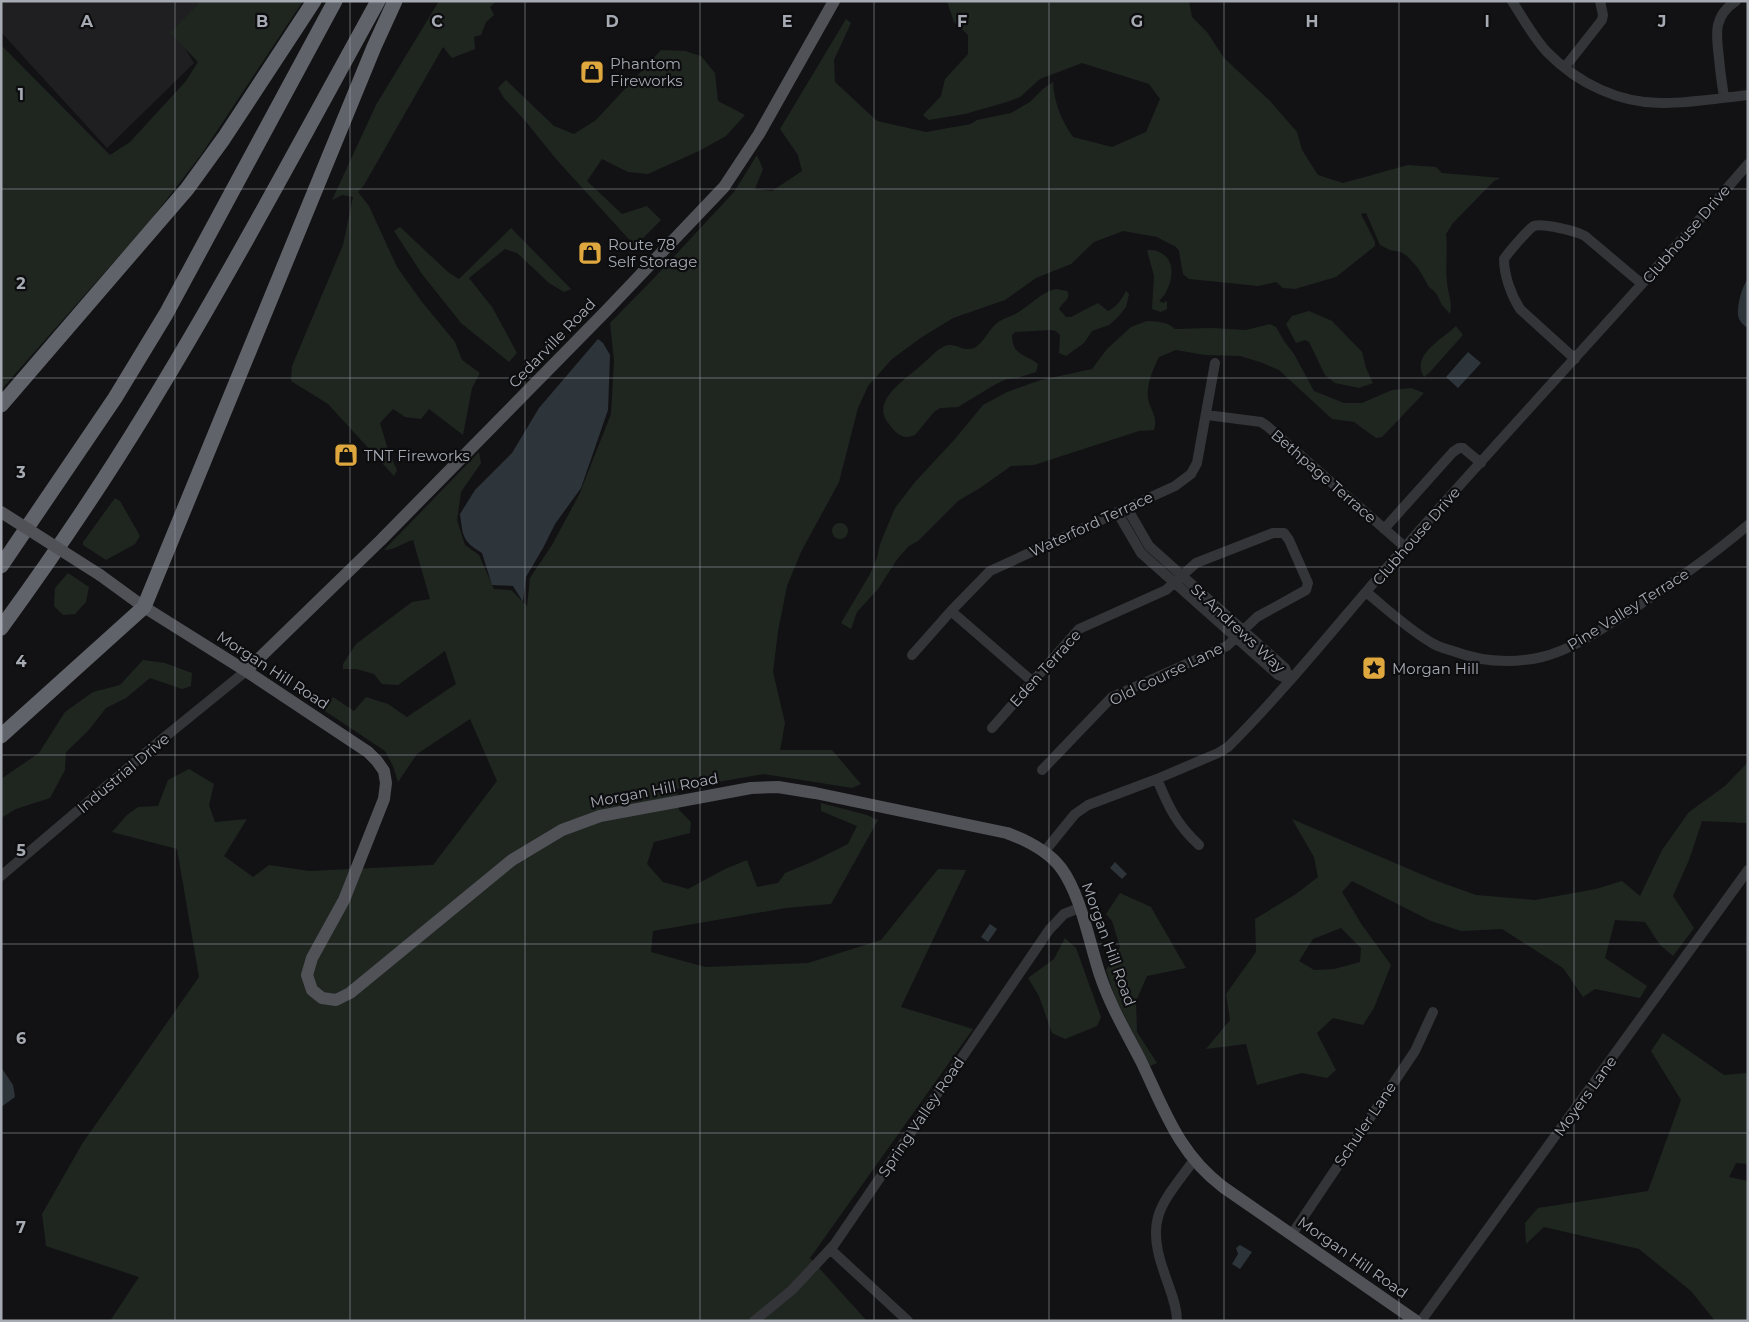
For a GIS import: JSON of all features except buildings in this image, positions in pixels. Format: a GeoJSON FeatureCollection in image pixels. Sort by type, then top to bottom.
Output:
{"type":"FeatureCollection","features":[{"type":"Feature","properties":{"kind":"highway"},"geometry":{"type":"LineString","coordinates":[[1,405],[187,188],[224,138],[314,1]]}},
{"type":"Feature","properties":{"kind":"highway"},"geometry":{"type":"LineString","coordinates":[[1,566],[115,398],[166,314],[335,1]]}},
{"type":"Feature","properties":{"kind":"highway"},"geometry":{"type":"LineString","coordinates":[[1,628],[39,576],[154,399],[224,280],[378,1]]}},
{"type":"Feature","properties":{"kind":"highway"},"geometry":{"type":"LineString","coordinates":[[1,736],[144,607],[394,1]]}},
{"type":"Feature","properties":{"kind":"main road","name":"Cedarville Road"},"geometry":{"type":"LineString","coordinates":[[246,671],[381,540],[719,193],[737,169],[758,134],[834,1]]}},
{"type":"Feature","properties":{"kind":"main road","name":"Morgan Hill Road"},"geometry":{"type":"LineString","coordinates":[[1,512],[368,752],[380,764],[385,775],[386,789],[382,805],[348,892],[308,970],[308,980],[312,990],[318,996],[336,1000],[350,993],[485,880],[517,856],[562,830],[590,819],[751,788],[786,788],[1007,833],[1044,852],[1056,862],[1068,879],[1113,1007],[1174,1130],[1194,1160],[1211,1178],[1416,1321]]}},
{"type":"Feature","properties":{"kind":"street"},"geometry":{"type":"LineString","coordinates":[[1512,1],[1547,52],[1583,81],[1603,91],[1624,98],[1664,103],[1748,95]]}},
{"type":"Feature","properties":{"kind":"street"},"geometry":{"type":"LineString","coordinates":[[1565,67],[1602,20],[1603,15],[1600,1]]}},
{"type":"Feature","properties":{"kind":"street"},"geometry":{"type":"LineString","coordinates":[[1724,97],[1716,31],[1720,18],[1727,7],[1736,1]]}},
{"type":"Feature","properties":{"kind":"street","name":"Clubhouse Drive"},"geometry":{"type":"LineString","coordinates":[[1044,852],[1081,809],[1088,805],[1157,779],[1228,747],[1290,680],[1405,547],[1575,360],[1748,164]]}},
{"type":"Feature","properties":{"kind":"street"},"geometry":{"type":"LineString","coordinates":[[1575,360],[1520,309],[1510,288],[1504,259],[1530,230],[1536,226],[1576,231],[1642,284]]}},
{"type":"Feature","properties":{"kind":"street","name":"Waterford Terrace"},"geometry":{"type":"LineString","coordinates":[[912,655],[951,610],[990,571],[1175,486],[1191,474],[1197,463],[1215,363]]}},
{"type":"Feature","properties":{"kind":"street","name":"Bethpage Terrace"},"geometry":{"type":"LineString","coordinates":[[1207,415],[1261,422],[1405,547]]}},
{"type":"Feature","properties":{"kind":"street"},"geometry":{"type":"LineString","coordinates":[[1384,529],[1459,448],[1463,448],[1481,463]]}},
{"type":"Feature","properties":{"kind":"street","name":"St Andrews Way"},"geometry":{"type":"LineString","coordinates":[[1122,510],[1149,546],[1178,579],[1240,634],[1285,668],[1290,680]]}},
{"type":"Feature","properties":{"kind":"street","name":"Pine Valley Terrace"},"geometry":{"type":"LineString","coordinates":[[1366,592],[1407,626],[1433,644],[1492,662],[1519,661],[1544,657],[1572,646],[1667,587],[1748,525]]}},
{"type":"Feature","properties":{"kind":"street","name":"Eden Terrace"},"geometry":{"type":"LineString","coordinates":[[992,728],[1079,629],[1166,590],[1196,563],[1273,533],[1284,533],[1289,540]]}},
{"type":"Feature","properties":{"kind":"street","name":"Old Course Lane"},"geometry":{"type":"LineString","coordinates":[[1042,770],[1112,697],[1227,646],[1257,616],[1306,590],[1308,583],[1289,540]]}},
{"type":"Feature","properties":{"kind":"street"},"geometry":{"type":"LineString","coordinates":[[951,610],[1032,682]]}},
{"type":"Feature","properties":{"kind":"street","name":"Industrial Drive"},"geometry":{"type":"LineString","coordinates":[[1,876],[155,745],[246,671]]}},
{"type":"Feature","properties":{"kind":"street"},"geometry":{"type":"LineString","coordinates":[[1157,779],[1170,810],[1189,836],[1199,845]]}},
{"type":"Feature","properties":{"kind":"street","name":"Moyers Lane"},"geometry":{"type":"LineString","coordinates":[[1421,1321],[1748,870]]}},
{"type":"Feature","properties":{"kind":"street","name":"Spring Valley Road"},"geometry":{"type":"LineString","coordinates":[[754,1321],[792,1290],[830,1249],[1052,927],[1067,912],[1079,908]]}},
{"type":"Feature","properties":{"kind":"street","name":"Schuler Lane"},"geometry":{"type":"LineString","coordinates":[[1292,1234],[1415,1051],[1433,1012]]}},
{"type":"Feature","properties":{"kind":"street"},"geometry":{"type":"LineString","coordinates":[[1177,1321],[1175,1304],[1158,1254],[1155,1230],[1161,1206],[1194,1160]]}},
{"type":"Feature","properties":{"kind":"street"},"geometry":{"type":"LineString","coordinates":[[830,1249],[908,1321]]}},
{"type":"Feature","properties":{"kind":"shaded area"},"geometry":{"type":"Polygon","coordinates":[[[1,1],[219,1],[179,39],[194,63],[107,148],[1,32],[1,1]]]}},
{"type":"Feature","properties":{"kind":"shaded area"},"geometry":{"type":"Polygon","coordinates":[[[201,1],[303,1],[201,155],[150,221],[1,390],[1,45],[110,155],[130,142],[186,81],[198,62],[170,33],[201,1]]]}},
{"type":"Feature","properties":{"kind":"shaded area"},"geometry":{"type":"Polygon","coordinates":[[[439,1],[496,1],[490,7],[494,15],[486,22],[481,35],[474,37],[475,49],[452,58],[443,47],[364,185],[358,192],[369,206],[397,267],[422,302],[455,342],[462,360],[480,373],[472,388],[463,435],[429,409],[421,419],[405,417],[393,409],[380,423],[388,450],[397,470],[394,476],[328,404],[291,381],[292,366],[343,245],[353,197],[342,195],[332,200],[376,105],[439,1]]]}},
{"type":"Feature","properties":{"kind":"shaded area"},"geometry":{"type":"Polygon","coordinates":[[[947,1],[1189,1],[1192,17],[1207,32],[1224,58],[1270,101],[1297,132],[1302,150],[1318,175],[1343,183],[1408,165],[1436,167],[1442,173],[1501,178],[1494,181],[1453,223],[1446,234],[1446,276],[1451,302],[1450,314],[1442,305],[1436,293],[1429,287],[1418,268],[1407,256],[1380,245],[1366,213],[1361,214],[1375,242],[1375,246],[1336,277],[1295,289],[1283,288],[1276,282],[1258,286],[1189,279],[1183,274],[1179,251],[1176,247],[1157,237],[1123,231],[1094,242],[1071,264],[1036,278],[1005,300],[953,318],[922,337],[892,359],[868,386],[858,408],[839,482],[801,552],[787,586],[778,631],[773,672],[785,723],[780,750],[832,750],[861,784],[852,788],[764,774],[677,789],[679,810],[691,822],[690,833],[654,842],[647,864],[663,882],[688,889],[725,869],[747,860],[757,887],[778,883],[785,873],[848,844],[857,826],[821,811],[821,803],[867,815],[878,820],[831,904],[786,908],[653,931],[651,952],[705,967],[808,963],[881,940],[938,869],[966,870],[901,1007],[973,1029],[810,1258],[867,1321],[110,1321],[139,1277],[46,1246],[42,1214],[82,1144],[199,977],[177,849],[112,832],[127,815],[138,807],[158,806],[168,780],[189,769],[214,784],[209,805],[215,822],[247,819],[224,856],[253,877],[269,865],[309,871],[433,865],[497,781],[470,719],[417,754],[398,782],[393,766],[385,751],[322,709],[333,697],[354,711],[366,697],[388,704],[407,717],[456,684],[445,651],[398,685],[382,684],[374,674],[356,669],[343,669],[343,664],[356,644],[412,602],[430,599],[413,540],[392,549],[384,550],[479,452],[481,463],[461,492],[457,520],[465,545],[479,555],[494,589],[511,590],[527,606],[530,578],[552,545],[579,495],[611,414],[614,361],[610,323],[734,192],[757,155],[763,169],[755,189],[772,191],[802,171],[798,155],[780,129],[846,19],[851,23],[834,60],[835,82],[877,121],[926,132],[971,124],[977,120],[1011,113],[1030,102],[1053,82],[1059,111],[1073,137],[1112,147],[1146,132],[1160,99],[1149,84],[1082,63],[1040,79],[1020,97],[1007,102],[965,114],[929,120],[923,115],[941,96],[945,79],[968,54],[968,35],[954,22],[947,1]]]}},
{"type":"Feature","properties":{"kind":"shaded area"},"geometry":{"type":"Polygon","coordinates":[[[661,50],[685,51],[701,56],[715,73],[718,101],[745,115],[726,136],[701,150],[648,174],[628,172],[602,159],[587,181],[622,214],[647,206],[661,220],[635,246],[556,159],[504,98],[498,88],[506,80],[554,126],[574,134],[596,120],[661,50]]]}},
{"type":"Feature","properties":{"kind":"shaded area"},"geometry":{"type":"Polygon","coordinates":[[[400,227],[448,272],[459,279],[511,228],[571,289],[564,292],[549,283],[517,253],[505,249],[469,278],[492,307],[517,353],[509,362],[461,323],[422,274],[394,231],[400,227]]]}},
{"type":"Feature","properties":{"kind":"shaded area"},"geometry":{"type":"Polygon","coordinates":[[[1147,250],[1156,251],[1166,256],[1170,262],[1170,283],[1159,301],[1163,303],[1167,301],[1167,309],[1161,312],[1152,309],[1154,276],[1147,250]]]}},
{"type":"Feature","properties":{"kind":"shaded area"},"geometry":{"type":"Polygon","coordinates":[[[1748,279],[1748,328],[1740,321],[1738,311],[1742,291],[1748,279]]]}},
{"type":"Feature","properties":{"kind":"shaded area"},"geometry":{"type":"Polygon","coordinates":[[[1056,289],[1067,291],[1068,296],[1059,309],[1066,317],[1071,317],[1098,303],[1108,311],[1117,305],[1126,291],[1129,294],[1126,307],[1118,317],[1109,325],[1092,331],[1084,343],[1066,356],[1059,353],[1060,335],[1056,331],[1015,332],[1012,335],[1014,347],[1020,354],[1038,364],[1036,372],[1007,379],[958,407],[940,408],[934,412],[915,435],[904,437],[893,429],[884,416],[883,408],[886,400],[897,386],[935,352],[950,345],[965,349],[974,348],[981,343],[999,321],[1017,313],[1041,296],[1056,289]]]}},
{"type":"Feature","properties":{"kind":"shaded area"},"geometry":{"type":"Polygon","coordinates":[[[1309,311],[1332,321],[1362,352],[1366,368],[1373,383],[1359,388],[1335,383],[1325,375],[1309,342],[1305,340],[1296,343],[1286,324],[1292,316],[1309,311]]]}},
{"type":"Feature","properties":{"kind":"shaded area"},"geometry":{"type":"Polygon","coordinates":[[[1147,321],[1165,323],[1175,329],[1212,328],[1246,330],[1270,324],[1276,327],[1294,354],[1314,391],[1344,403],[1362,403],[1392,390],[1411,388],[1424,393],[1382,437],[1376,438],[1354,422],[1332,419],[1279,370],[1240,356],[1205,355],[1176,350],[1159,357],[1150,377],[1148,399],[1155,417],[1154,430],[1139,431],[1034,465],[1011,466],[958,501],[918,541],[909,546],[898,558],[878,589],[857,612],[851,629],[841,623],[870,574],[895,508],[915,482],[955,439],[983,405],[1007,392],[1041,380],[1092,369],[1107,349],[1131,327],[1147,321]]]}},
{"type":"Feature","properties":{"kind":"shaded area"},"geometry":{"type":"Polygon","coordinates":[[[1456,326],[1463,335],[1424,377],[1421,362],[1425,355],[1436,342],[1456,326]]]}},
{"type":"Feature","properties":{"kind":"shaded area"},"geometry":{"type":"Polygon","coordinates":[[[598,339],[603,343],[610,355],[608,410],[581,488],[555,524],[526,577],[523,602],[513,586],[492,585],[482,553],[471,545],[465,537],[460,514],[475,490],[512,453],[539,408],[598,339]]]}},
{"type":"Feature","properties":{"kind":"shaded area"},"geometry":{"type":"Polygon","coordinates":[[[1468,352],[1481,363],[1458,388],[1446,377],[1468,352]]]}},
{"type":"Feature","properties":{"kind":"shaded area"},"geometry":{"type":"Polygon","coordinates":[[[115,498],[120,501],[140,536],[135,544],[106,560],[83,545],[83,542],[115,498]]]}},
{"type":"Feature","properties":{"kind":"shaded area"},"geometry":{"type":"Polygon","coordinates":[[[837,523],[843,523],[848,528],[846,537],[837,539],[832,534],[832,528],[837,523]]]}},
{"type":"Feature","properties":{"kind":"shaded area"},"geometry":{"type":"Polygon","coordinates":[[[68,573],[89,587],[86,602],[75,614],[63,615],[54,606],[55,588],[68,573]]]}},
{"type":"Feature","properties":{"kind":"shaded area"},"geometry":{"type":"Polygon","coordinates":[[[143,660],[165,663],[192,673],[191,686],[182,689],[150,678],[126,698],[106,708],[88,731],[66,752],[65,770],[50,798],[16,809],[1,818],[1,779],[39,753],[65,712],[93,692],[120,685],[143,660]]]}},
{"type":"Feature","properties":{"kind":"shaded area"},"geometry":{"type":"Polygon","coordinates":[[[1748,762],[1748,823],[1702,821],[1689,860],[1673,896],[1694,928],[1673,956],[1660,945],[1645,922],[1615,920],[1605,958],[1647,986],[1640,998],[1595,989],[1583,997],[1563,968],[1502,929],[1461,931],[1431,921],[1352,881],[1342,892],[1362,925],[1391,965],[1374,1008],[1363,1025],[1333,1018],[1317,1033],[1336,1070],[1327,1078],[1302,1073],[1257,1085],[1246,1044],[1206,1049],[1230,1020],[1226,994],[1256,952],[1255,919],[1296,894],[1318,877],[1314,857],[1292,819],[1437,881],[1476,895],[1535,900],[1596,889],[1622,881],[1640,896],[1662,850],[1689,812],[1725,786],[1748,762]],[[1341,928],[1313,939],[1299,961],[1314,970],[1334,969],[1360,962],[1361,948],[1341,928]]]}},
{"type":"Feature","properties":{"kind":"shaded area"},"geometry":{"type":"Polygon","coordinates":[[[1115,862],[1127,874],[1122,879],[1110,868],[1115,862]]]}},
{"type":"Feature","properties":{"kind":"shaded area"},"geometry":{"type":"Polygon","coordinates":[[[1120,893],[1151,907],[1186,968],[1147,976],[1136,1001],[1137,1032],[1157,1063],[1150,1066],[1115,997],[1106,970],[1120,947],[1112,921],[1106,914],[1120,893]]]}},
{"type":"Feature","properties":{"kind":"shaded area"},"geometry":{"type":"Polygon","coordinates":[[[990,924],[997,929],[988,942],[981,937],[990,924]]]}},
{"type":"Feature","properties":{"kind":"shaded area"},"geometry":{"type":"Polygon","coordinates":[[[1065,938],[1076,948],[1101,1017],[1097,1026],[1065,1039],[1052,1033],[1039,996],[1028,978],[1054,959],[1065,938]]]}},
{"type":"Feature","properties":{"kind":"shaded area"},"geometry":{"type":"Polygon","coordinates":[[[1663,1033],[1724,1075],[1748,1073],[1748,1164],[1736,1163],[1729,1177],[1748,1181],[1748,1321],[1715,1321],[1691,1291],[1639,1249],[1544,1227],[1526,1244],[1525,1223],[1538,1208],[1648,1191],[1681,1100],[1651,1051],[1663,1033]]]}},
{"type":"Feature","properties":{"kind":"shaded area"},"geometry":{"type":"Polygon","coordinates":[[[1,1067],[13,1085],[15,1097],[1,1107],[1,1067]]]}},
{"type":"Feature","properties":{"kind":"shaded area"},"geometry":{"type":"Polygon","coordinates":[[[1240,1245],[1252,1252],[1240,1269],[1232,1264],[1238,1254],[1236,1248],[1240,1245]]]}},
{"type":"Feature","properties":{"kind":"place","name":"Phantom Fireworks"},"geometry":{"type":"Point","coordinates":[592,72]}},
{"type":"Feature","properties":{"kind":"place","name":"Route 78 Self Storage"},"geometry":{"type":"Point","coordinates":[590,253]}},
{"type":"Feature","properties":{"kind":"place","name":"TNT Fireworks"},"geometry":{"type":"Point","coordinates":[346,455]}},
{"type":"Feature","properties":{"kind":"place","name":"Morgan Hill"},"geometry":{"type":"Point","coordinates":[1374,668]}}]}
